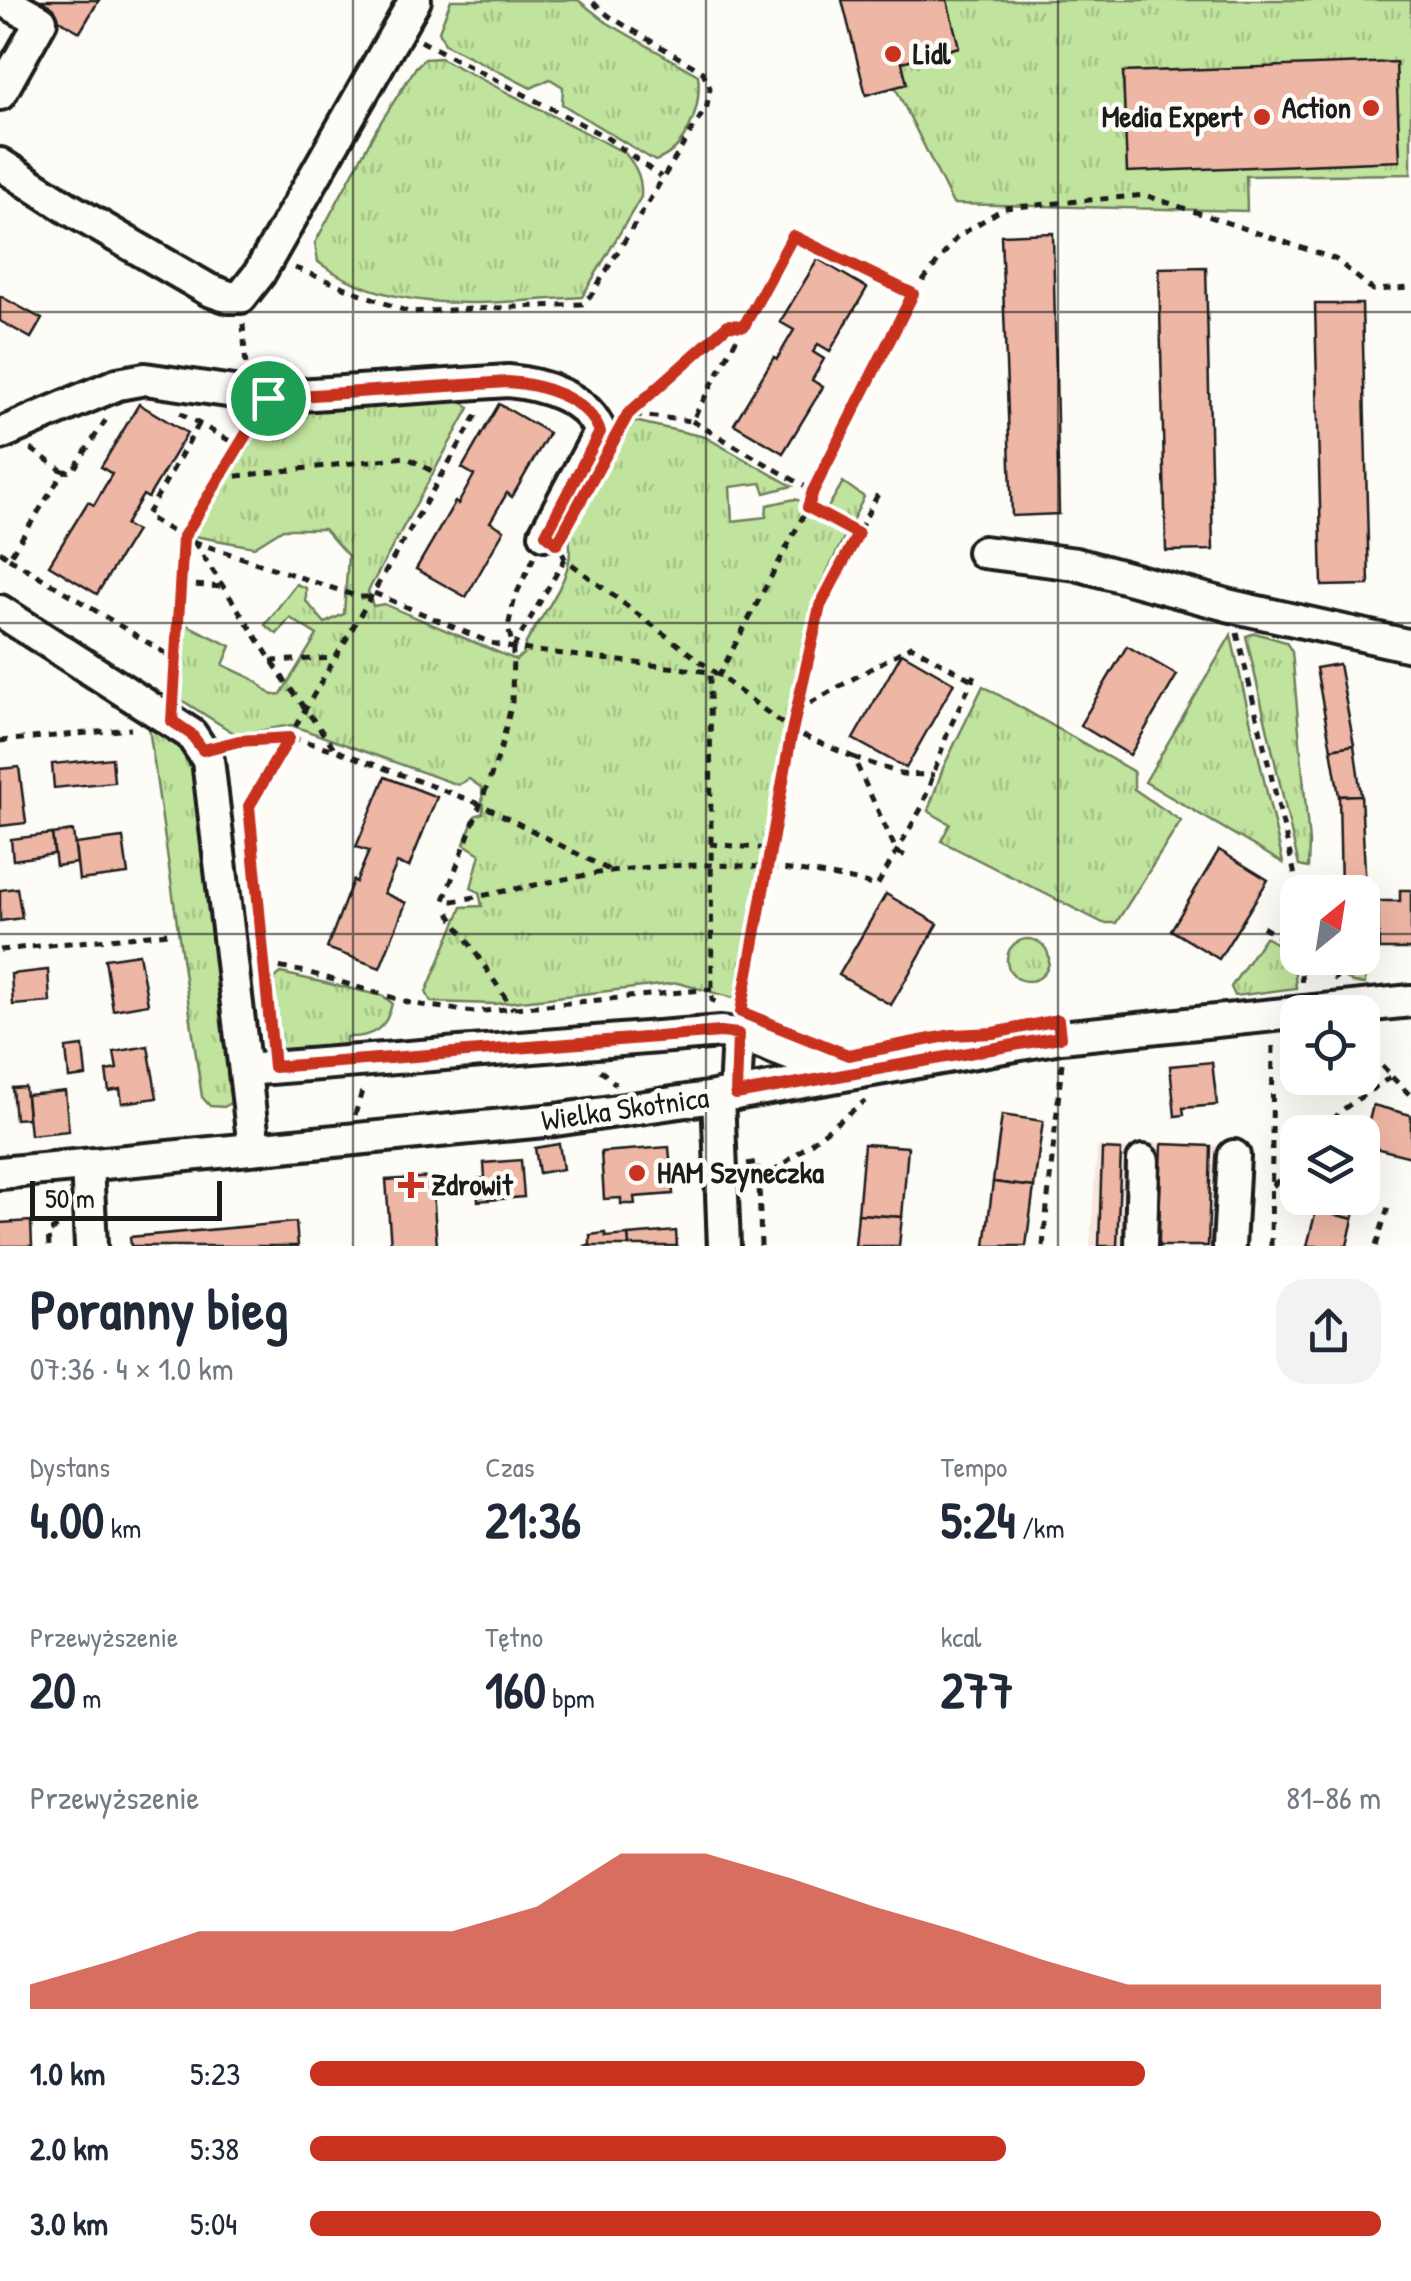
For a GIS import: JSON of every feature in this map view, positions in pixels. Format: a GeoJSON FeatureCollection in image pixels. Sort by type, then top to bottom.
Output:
{"type":"FeatureCollection","features":[{"type":"Feature","properties":{"kind":"street"},"geometry":{"type":"LineString","coordinates":[[0,94],[41,21],[3,0]]}},
{"type":"Feature","properties":{"kind":"street"},"geometry":{"type":"LineString","coordinates":[[0,164],[209,290],[229,297],[241,296],[269,256],[415,0]]}},
{"type":"Feature","properties":{"kind":"street"},"geometry":{"type":"LineString","coordinates":[[5,432],[118,384],[145,379],[258,396],[539,384],[587,411],[600,432],[546,534]]}},
{"type":"Feature","properties":{"kind":"street"},"geometry":{"type":"LineString","coordinates":[[983,552],[1076,564],[1231,606],[1411,646]]}},
{"type":"Feature","properties":{"kind":"street"},"geometry":{"type":"LineString","coordinates":[[0,612],[191,734],[208,760],[259,1069],[254,1148]]}},
{"type":"Feature","properties":{"kind":"street","name":"Wielka Skotnica"},"geometry":{"type":"LineString","coordinates":[[0,1174],[555,1120],[726,1095],[1060,1037],[1411,1001]]}},
{"type":"Feature","properties":{"kind":"street"},"geometry":{"type":"LineString","coordinates":[[259,1069],[721,1032],[738,1034],[840,1074]]}},
{"type":"Feature","properties":{"kind":"street"},"geometry":{"type":"LineString","coordinates":[[724,1246],[726,1095],[738,1034]]}},
{"type":"Feature","properties":{"kind":"street"},"geometry":{"type":"LineString","coordinates":[[1229,1246],[1234,1156]]}},
{"type":"Feature","properties":{"kind":"street"},"geometry":{"type":"LineString","coordinates":[[1141,1246],[1144,1161]]}},
{"type":"Feature","properties":{"kind":"street"},"geometry":{"type":"LineString","coordinates":[[87,1165],[91,1246]]}},
{"type":"Feature","properties":{"kind":"path"},"geometry":{"type":"LineString","coordinates":[[269,256],[333,286],[408,312],[582,304],[592,294],[707,106],[710,88],[703,72],[609,16],[590,0]]}},
{"type":"Feature","properties":{"kind":"path"},"geometry":{"type":"LineString","coordinates":[[398,30],[606,137],[661,178]]}},
{"type":"Feature","properties":{"kind":"path"},"geometry":{"type":"LineString","coordinates":[[718,678],[913,294],[957,237],[1004,208],[1145,195],[1335,259],[1373,290],[1411,288]]}},
{"type":"Feature","properties":{"kind":"path"},"geometry":{"type":"LineString","coordinates":[[692,421],[793,236],[913,294]]}},
{"type":"Feature","properties":{"kind":"path"},"geometry":{"type":"LineString","coordinates":[[0,741],[128,730],[168,718],[183,538],[238,446],[258,396],[241,296]]}},
{"type":"Feature","properties":{"kind":"path"},"geometry":{"type":"LineString","coordinates":[[619,430],[628,414],[728,325],[744,326]]}},
{"type":"Feature","properties":{"kind":"path"},"geometry":{"type":"LineString","coordinates":[[259,1069],[264,965],[249,806],[496,383]]}},
{"type":"Feature","properties":{"kind":"path"},"geometry":{"type":"LineString","coordinates":[[171,408],[238,446]]}},
{"type":"Feature","properties":{"kind":"path"},"geometry":{"type":"LineString","coordinates":[[5,432],[64,471],[72,472],[109,414]]}},
{"type":"Feature","properties":{"kind":"path"},"geometry":{"type":"LineString","coordinates":[[628,414],[692,421],[813,491]]}},
{"type":"Feature","properties":{"kind":"path"},"geometry":{"type":"LineString","coordinates":[[200,424],[146,516],[183,538],[359,598],[372,595],[491,643],[710,672]]}},
{"type":"Feature","properties":{"kind":"path"},"geometry":{"type":"LineString","coordinates":[[220,478],[406,458],[441,476]]}},
{"type":"Feature","properties":{"kind":"path"},"geometry":{"type":"LineString","coordinates":[[9,558],[64,471]]}},
{"type":"Feature","properties":{"kind":"path"},"geometry":{"type":"LineString","coordinates":[[710,672],[712,1000],[741,1012],[792,731],[820,606],[880,492]]}},
{"type":"Feature","properties":{"kind":"path"},"geometry":{"type":"LineString","coordinates":[[808,507],[858,534]]}},
{"type":"Feature","properties":{"kind":"path"},"geometry":{"type":"LineString","coordinates":[[796,711],[911,646],[974,678],[949,729],[934,775],[922,807],[878,886],[830,874],[766,866],[710,865],[611,872],[453,902],[444,900],[500,752],[512,702],[513,648],[508,628],[515,597],[546,534],[565,559],[792,731],[902,774],[934,775]]}},
{"type":"Feature","properties":{"kind":"path"},"geometry":{"type":"LineString","coordinates":[[194,542],[271,661],[336,750]]}},
{"type":"Feature","properties":{"kind":"path"},"geometry":{"type":"LineString","coordinates":[[0,552],[174,659]]}},
{"type":"Feature","properties":{"kind":"path"},"geometry":{"type":"LineString","coordinates":[[513,648],[565,559]]}},
{"type":"Feature","properties":{"kind":"path"},"geometry":{"type":"LineString","coordinates":[[180,584],[222,587]]}},
{"type":"Feature","properties":{"kind":"path"},"geometry":{"type":"LineString","coordinates":[[1231,606],[1294,875]]}},
{"type":"Feature","properties":{"kind":"path"},"geometry":{"type":"LineString","coordinates":[[271,661],[335,658]]}},
{"type":"Feature","properties":{"kind":"path"},"geometry":{"type":"LineString","coordinates":[[203,750],[239,741],[289,738],[336,750],[480,804],[611,872]]}},
{"type":"Feature","properties":{"kind":"path"},"geometry":{"type":"LineString","coordinates":[[853,757],[897,852],[908,857]]}},
{"type":"Feature","properties":{"kind":"path"},"geometry":{"type":"LineString","coordinates":[[710,844],[770,849]]}},
{"type":"Feature","properties":{"kind":"path"},"geometry":{"type":"LineString","coordinates":[[448,913],[513,1009]]}},
{"type":"Feature","properties":{"kind":"path"},"geometry":{"type":"LineString","coordinates":[[1263,927],[1280,938]]}},
{"type":"Feature","properties":{"kind":"path"},"geometry":{"type":"LineString","coordinates":[[0,950],[168,933]]}},
{"type":"Feature","properties":{"kind":"path"},"geometry":{"type":"LineString","coordinates":[[264,965],[307,972],[443,1009],[474,1012],[712,990]]}},
{"type":"Feature","properties":{"kind":"path"},"geometry":{"type":"LineString","coordinates":[[1301,975],[1302,995]]}},
{"type":"Feature","properties":{"kind":"path"},"geometry":{"type":"LineString","coordinates":[[1271,1246],[1273,1034]]}},
{"type":"Feature","properties":{"kind":"path"},"geometry":{"type":"LineString","coordinates":[[1043,1246],[1063,1054],[1060,1037]]}},
{"type":"Feature","properties":{"kind":"path"},"geometry":{"type":"LineString","coordinates":[[1380,1064],[1411,1096]]}},
{"type":"Feature","properties":{"kind":"path"},"geometry":{"type":"LineString","coordinates":[[1337,1115],[1392,1076]]}},
{"type":"Feature","properties":{"kind":"path"},"geometry":{"type":"LineString","coordinates":[[352,1124],[362,1091]]}},
{"type":"Feature","properties":{"kind":"path"},"geometry":{"type":"LineString","coordinates":[[761,1246],[758,1183],[872,1095]]}},
{"type":"Feature","properties":{"kind":"path"},"geometry":{"type":"LineString","coordinates":[[1273,1186],[1280,1179]]}},
{"type":"Feature","properties":{"kind":"path"},"geometry":{"type":"LineString","coordinates":[[1376,1246],[1388,1204]]}},
{"type":"Feature","properties":{"kind":"shaded area"},"geometry":{"type":"Polygon","coordinates":[[[1143,1142],[1223,1146],[1223,1246],[1090,1246],[1097,1146],[1142,1151],[1143,1142]]]}},
{"type":"Feature","properties":{"kind":"green space"},"geometry":{"type":"Polygon","coordinates":[[[451,0],[578,0],[606,22],[698,75],[695,113],[684,137],[655,161],[562,104],[563,87],[550,79],[531,88],[445,44],[439,31],[451,0]]]}},
{"type":"Feature","properties":{"kind":"green space"},"geometry":{"type":"Polygon","coordinates":[[[852,0],[1411,0],[1411,174],[1246,176],[1247,211],[953,204],[852,0]]]}},
{"type":"Feature","properties":{"kind":"green space"},"geometry":{"type":"Polygon","coordinates":[[[440,58],[625,153],[633,164],[640,179],[641,197],[582,297],[480,303],[412,299],[348,280],[318,262],[315,243],[377,128],[416,67],[424,59],[440,58]]]}},
{"type":"Feature","properties":{"kind":"green space"},"geometry":{"type":"Polygon","coordinates":[[[463,401],[469,408],[368,591],[373,606],[384,604],[516,660],[523,654],[565,574],[570,545],[567,530],[634,421],[705,437],[792,486],[765,493],[761,483],[730,487],[732,521],[766,517],[767,505],[795,499],[826,511],[843,482],[864,497],[827,572],[799,664],[737,999],[678,983],[495,1004],[431,1002],[426,992],[462,907],[482,906],[479,892],[471,888],[480,854],[464,844],[475,816],[483,813],[482,788],[469,779],[458,785],[291,725],[237,735],[180,699],[185,624],[231,646],[223,665],[253,679],[272,695],[281,694],[317,635],[290,618],[277,634],[265,625],[296,584],[306,588],[306,601],[325,623],[344,614],[348,556],[324,529],[283,529],[254,547],[189,535],[260,419],[270,414],[463,401]]]}},
{"type":"Feature","properties":{"kind":"green space"},"geometry":{"type":"Polygon","coordinates":[[[1255,633],[1286,642],[1292,652],[1308,868],[1299,866],[1246,636],[1255,633]]]}},
{"type":"Feature","properties":{"kind":"green space"},"geometry":{"type":"Polygon","coordinates":[[[1231,635],[1234,649],[1283,863],[1145,782],[1231,635]]]}},
{"type":"Feature","properties":{"kind":"green space"},"geometry":{"type":"Polygon","coordinates":[[[983,686],[1134,772],[1134,789],[1181,821],[1116,923],[1103,923],[941,841],[950,824],[928,811],[943,768],[983,686]]]}},
{"type":"Feature","properties":{"kind":"green space"},"geometry":{"type":"Polygon","coordinates":[[[163,727],[180,741],[195,764],[234,1087],[233,1101],[224,1107],[210,1106],[202,1097],[149,728],[163,727]]]}},
{"type":"Feature","properties":{"kind":"green space"},"geometry":{"type":"Polygon","coordinates":[[[1265,937],[1280,946],[1280,975],[1295,975],[1296,988],[1235,996],[1231,987],[1265,937]]]}},
{"type":"Feature","properties":{"kind":"green space"},"geometry":{"type":"Polygon","coordinates":[[[1028,939],[1043,945],[1049,960],[1043,975],[1028,981],[1013,975],[1007,960],[1013,945],[1028,939]]]}},
{"type":"Feature","properties":{"kind":"green space"},"geometry":{"type":"Polygon","coordinates":[[[281,973],[383,996],[392,1003],[390,1012],[376,1030],[346,1037],[346,1046],[286,1051],[278,1046],[275,1029],[275,978],[281,973]]]}},
{"type":"Feature","properties":{"kind":"green space"},"geometry":{"type":"Polygon","coordinates":[[[1342,975],[1365,975],[1365,984],[1353,983],[1342,975]]]}},
{"type":"Feature","properties":{"kind":"building"},"geometry":{"type":"Polygon","coordinates":[[[24,0],[99,0],[80,32],[24,0]]]}},
{"type":"Feature","properties":{"kind":"building","name":"Lidl"},"geometry":{"type":"Polygon","coordinates":[[[842,0],[947,0],[959,47],[902,62],[907,84],[866,95],[842,0]]]}},
{"type":"Feature","properties":{"kind":"building","name":"Media Expert"},"geometry":{"type":"Polygon","coordinates":[[[1396,62],[1400,161],[1127,172],[1123,72],[1396,62]]]}},
{"type":"Feature","properties":{"kind":"building"},"geometry":{"type":"Polygon","coordinates":[[[1053,233],[1059,514],[1012,516],[1001,235],[1053,233]]]}},
{"type":"Feature","properties":{"kind":"building"},"geometry":{"type":"Polygon","coordinates":[[[818,259],[867,288],[830,351],[818,344],[813,352],[824,359],[812,380],[823,387],[783,453],[734,424],[794,330],[780,322],[818,259]]]}},
{"type":"Feature","properties":{"kind":"building"},"geometry":{"type":"Polygon","coordinates":[[[1206,267],[1213,550],[1166,551],[1159,268],[1206,267]]]}},
{"type":"Feature","properties":{"kind":"building"},"geometry":{"type":"Polygon","coordinates":[[[0,296],[42,319],[31,338],[0,321],[0,296]]]}},
{"type":"Feature","properties":{"kind":"building"},"geometry":{"type":"Polygon","coordinates":[[[1315,304],[1362,304],[1369,585],[1322,586],[1315,304]]]}},
{"type":"Feature","properties":{"kind":"building"},"geometry":{"type":"Polygon","coordinates":[[[139,404],[187,433],[148,498],[143,495],[125,525],[136,531],[97,594],[49,565],[88,502],[94,505],[112,474],[101,467],[139,404]]]}},
{"type":"Feature","properties":{"kind":"building"},"geometry":{"type":"Polygon","coordinates":[[[499,404],[549,433],[512,497],[507,493],[490,522],[504,530],[466,597],[416,569],[474,475],[462,468],[499,404]]]}},
{"type":"Feature","properties":{"kind":"building"},"geometry":{"type":"Polygon","coordinates":[[[1127,646],[1177,675],[1130,755],[1080,725],[1127,646]]]}},
{"type":"Feature","properties":{"kind":"building"},"geometry":{"type":"Polygon","coordinates":[[[902,653],[954,683],[906,768],[853,739],[902,653]]]}},
{"type":"Feature","properties":{"kind":"building"},"geometry":{"type":"Polygon","coordinates":[[[1339,664],[1354,745],[1331,749],[1316,668],[1339,664]]]}},
{"type":"Feature","properties":{"kind":"building"},"geometry":{"type":"Polygon","coordinates":[[[1354,745],[1361,795],[1339,796],[1331,749],[1354,745]]]}},
{"type":"Feature","properties":{"kind":"building"},"geometry":{"type":"Polygon","coordinates":[[[112,758],[114,782],[54,788],[52,764],[112,758]]]}},
{"type":"Feature","properties":{"kind":"building"},"geometry":{"type":"Polygon","coordinates":[[[19,767],[26,823],[0,826],[0,769],[19,767]]]}},
{"type":"Feature","properties":{"kind":"building"},"geometry":{"type":"Polygon","coordinates":[[[385,777],[437,797],[409,867],[397,863],[384,893],[406,903],[380,968],[327,948],[353,880],[356,882],[369,851],[356,847],[385,777]]]}},
{"type":"Feature","properties":{"kind":"building"},"geometry":{"type":"Polygon","coordinates":[[[1361,795],[1365,875],[1341,875],[1339,796],[1361,795]]]}},
{"type":"Feature","properties":{"kind":"building"},"geometry":{"type":"Polygon","coordinates":[[[73,831],[77,863],[56,866],[52,834],[73,831]]]}},
{"type":"Feature","properties":{"kind":"building"},"geometry":{"type":"Polygon","coordinates":[[[52,834],[54,854],[13,860],[11,839],[52,834]]]}},
{"type":"Feature","properties":{"kind":"building"},"geometry":{"type":"Polygon","coordinates":[[[123,838],[128,874],[79,880],[75,844],[123,838]]]}},
{"type":"Feature","properties":{"kind":"building"},"geometry":{"type":"Polygon","coordinates":[[[1219,850],[1268,880],[1219,959],[1171,930],[1219,850]]]}},
{"type":"Feature","properties":{"kind":"building"},"geometry":{"type":"Polygon","coordinates":[[[17,888],[22,918],[0,921],[0,890],[17,888]]]}},
{"type":"Feature","properties":{"kind":"building"},"geometry":{"type":"Polygon","coordinates":[[[1400,890],[1411,890],[1411,949],[1380,949],[1380,901],[1400,901],[1400,890]]]}},
{"type":"Feature","properties":{"kind":"building"},"geometry":{"type":"Polygon","coordinates":[[[886,894],[938,924],[891,1005],[839,975],[886,894]]]}},
{"type":"Feature","properties":{"kind":"building"},"geometry":{"type":"Polygon","coordinates":[[[139,954],[148,1004],[113,1010],[105,959],[139,954]]]}},
{"type":"Feature","properties":{"kind":"building"},"geometry":{"type":"Polygon","coordinates":[[[48,970],[50,1002],[13,1005],[11,974],[48,970]]]}},
{"type":"Feature","properties":{"kind":"building"},"geometry":{"type":"Polygon","coordinates":[[[83,1046],[86,1076],[69,1078],[66,1048],[83,1046]]]}},
{"type":"Feature","properties":{"kind":"building"},"geometry":{"type":"Polygon","coordinates":[[[148,1046],[157,1098],[122,1103],[120,1089],[109,1091],[106,1071],[117,1069],[114,1052],[148,1046]]]}},
{"type":"Feature","properties":{"kind":"building"},"geometry":{"type":"Polygon","coordinates":[[[1212,1062],[1217,1105],[1183,1108],[1184,1115],[1175,1116],[1170,1066],[1212,1062]]]}},
{"type":"Feature","properties":{"kind":"building"},"geometry":{"type":"Polygon","coordinates":[[[25,1087],[28,1118],[15,1119],[12,1088],[25,1087]]]}},
{"type":"Feature","properties":{"kind":"building"},"geometry":{"type":"Polygon","coordinates":[[[65,1091],[69,1131],[30,1135],[26,1095],[65,1091]]]}},
{"type":"Feature","properties":{"kind":"building"},"geometry":{"type":"Polygon","coordinates":[[[1373,1105],[1411,1115],[1411,1157],[1380,1149],[1380,1115],[1370,1115],[1373,1105]]]}},
{"type":"Feature","properties":{"kind":"building"},"geometry":{"type":"Polygon","coordinates":[[[1002,1115],[1043,1121],[1034,1187],[993,1182],[1002,1115]]]}},
{"type":"Feature","properties":{"kind":"building"},"geometry":{"type":"Polygon","coordinates":[[[559,1144],[563,1169],[539,1173],[535,1148],[559,1144]]]}},
{"type":"Feature","properties":{"kind":"building"},"geometry":{"type":"Polygon","coordinates":[[[864,1144],[908,1147],[902,1217],[858,1214],[864,1144]]]}},
{"type":"Feature","properties":{"kind":"building"},"geometry":{"type":"Polygon","coordinates":[[[1162,1144],[1211,1146],[1208,1246],[1158,1246],[1162,1144]]]}},
{"type":"Feature","properties":{"kind":"building","name":"HAM Szyneczka"},"geometry":{"type":"Polygon","coordinates":[[[669,1147],[673,1194],[634,1197],[635,1204],[621,1204],[621,1198],[604,1199],[601,1152],[669,1147]]]}},
{"type":"Feature","properties":{"kind":"building"},"geometry":{"type":"Polygon","coordinates":[[[1102,1149],[1121,1150],[1117,1246],[1099,1246],[1102,1149]]]}},
{"type":"Feature","properties":{"kind":"building"},"geometry":{"type":"Polygon","coordinates":[[[521,1160],[524,1197],[478,1201],[477,1179],[485,1178],[484,1163],[521,1160]]]}},
{"type":"Feature","properties":{"kind":"building"},"geometry":{"type":"Polygon","coordinates":[[[432,1177],[437,1246],[391,1246],[386,1180],[432,1177]]]}},
{"type":"Feature","properties":{"kind":"building"},"geometry":{"type":"Polygon","coordinates":[[[993,1182],[1034,1187],[1026,1246],[985,1246],[993,1182]]]}},
{"type":"Feature","properties":{"kind":"building"},"geometry":{"type":"Polygon","coordinates":[[[858,1214],[902,1217],[899,1246],[855,1246],[858,1214]]]}},
{"type":"Feature","properties":{"kind":"building"},"geometry":{"type":"Polygon","coordinates":[[[1315,1215],[1353,1219],[1347,1246],[1307,1246],[1315,1215]]]}},
{"type":"Feature","properties":{"kind":"building"},"geometry":{"type":"Polygon","coordinates":[[[31,1221],[32,1246],[0,1246],[0,1223],[31,1221]]]}},
{"type":"Feature","properties":{"kind":"building"},"geometry":{"type":"Polygon","coordinates":[[[296,1222],[298,1246],[131,1246],[130,1237],[296,1222]]]}},
{"type":"Feature","properties":{"kind":"building"},"geometry":{"type":"Polygon","coordinates":[[[676,1231],[677,1246],[629,1246],[628,1235],[676,1231]]]}},
{"type":"Feature","properties":{"kind":"building"},"geometry":{"type":"Polygon","coordinates":[[[605,1233],[606,1237],[628,1235],[629,1246],[584,1246],[590,1245],[590,1235],[605,1233]]]}},
{"type":"Feature","properties":{"kind":"place","name":"Lidl"},"geometry":{"type":"Point","coordinates":[893,54]}},
{"type":"Feature","properties":{"kind":"place","name":"Action"},"geometry":{"type":"Point","coordinates":[1371,108]}},
{"type":"Feature","properties":{"kind":"place","name":"Media Expert"},"geometry":{"type":"Point","coordinates":[1262,117]}},
{"type":"Feature","properties":{"kind":"place","name":"HAM Szyneczka"},"geometry":{"type":"Point","coordinates":[637,1173]}},
{"type":"Feature","properties":{"kind":"place","name":"Zdrowit"},"geometry":{"type":"Point","coordinates":[411,1185]}},
{"type":"Feature","properties":{"kind":"route"},"geometry":{"type":"LineString","coordinates":[[793,236],[913,294],[808,507],[858,534],[820,606],[792,731],[741,1012],[848,1055],[1058,1020],[1060,1037],[736,1094],[738,1034],[721,1032],[274,1067],[249,806],[289,738],[239,741],[203,750],[191,734],[172,721],[183,538],[268,398],[508,382],[539,384],[587,411],[600,432],[546,534],[557,544],[628,414],[728,325],[744,326],[793,236]]}}]}
